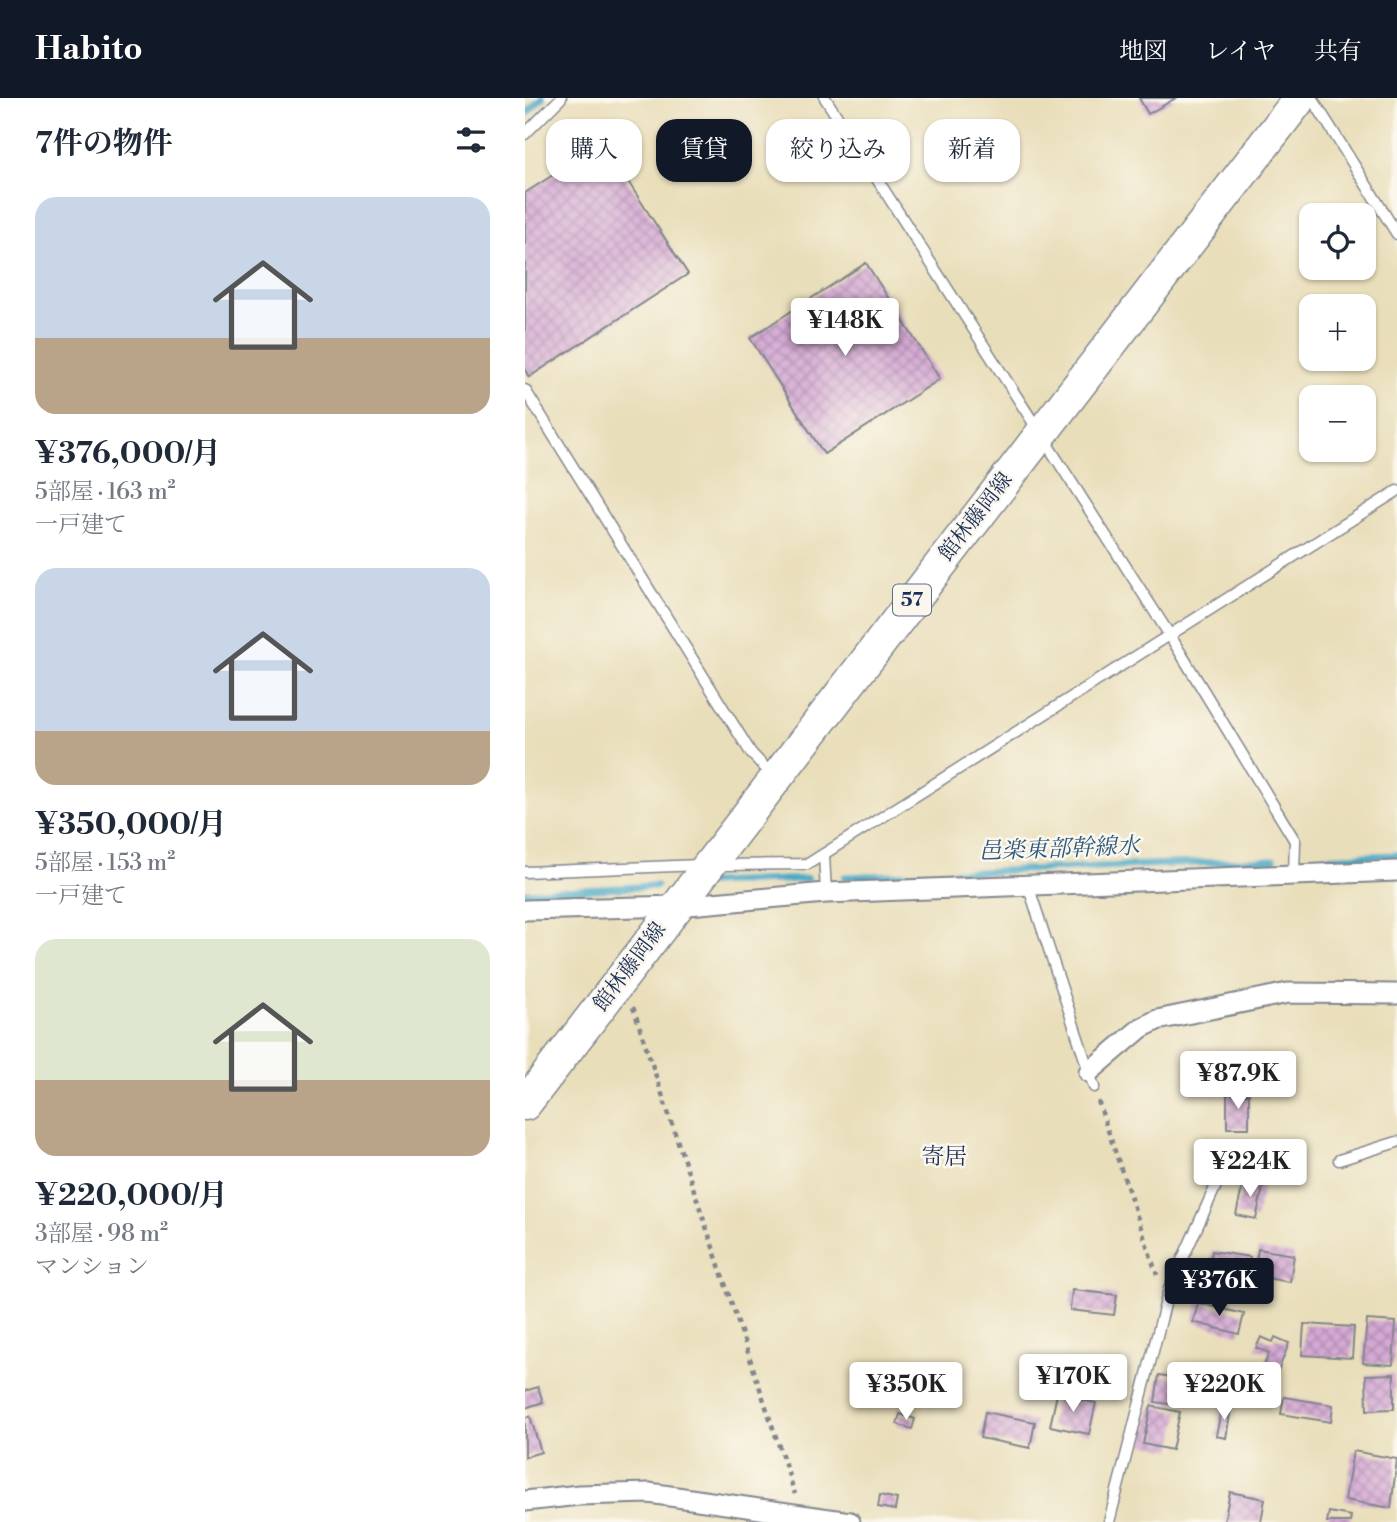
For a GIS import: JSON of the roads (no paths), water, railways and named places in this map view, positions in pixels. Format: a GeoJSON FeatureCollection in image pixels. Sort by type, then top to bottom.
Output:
{"type":"FeatureCollection","features":[{"type":"Feature","properties":{"kind":"main road","name":"館林藤岡線"},"geometry":{"type":"LineString","coordinates":[[525,1104],[1300,98]]}},
{"type":"Feature","properties":{"kind":"street"},"geometry":{"type":"LineString","coordinates":[[525,910],[677,906],[825,892],[1397,871]]}},
{"type":"Feature","properties":{"kind":"street"},"geometry":{"type":"LineString","coordinates":[[1092,1080],[1141,1028],[1157,1020],[1288,993],[1397,994]]}},
{"type":"Feature","properties":{"kind":"street"},"geometry":{"type":"LineString","coordinates":[[525,1501],[579,1495],[649,1493],[850,1522]]}},
{"type":"Feature","properties":{"kind":"lane"},"geometry":{"type":"LineString","coordinates":[[525,134],[561,98]]}},
{"type":"Feature","properties":{"kind":"lane"},"geometry":{"type":"LineString","coordinates":[[825,98],[1169,634],[1295,841],[1294,874]]}},
{"type":"Feature","properties":{"kind":"lane"},"geometry":{"type":"LineString","coordinates":[[1312,98],[1397,234]]}},
{"type":"Feature","properties":{"kind":"lane"},"geometry":{"type":"LineString","coordinates":[[525,390],[751,753],[775,778]]}},
{"type":"Feature","properties":{"kind":"lane"},"geometry":{"type":"LineString","coordinates":[[525,872],[808,864],[1397,491]]}},
{"type":"Feature","properties":{"kind":"lane"},"geometry":{"type":"LineString","coordinates":[[824,855],[825,892]]}},
{"type":"Feature","properties":{"kind":"lane"},"geometry":{"type":"LineString","coordinates":[[1028,885],[1092,1080]]}},
{"type":"Feature","properties":{"kind":"lane"},"geometry":{"type":"LineString","coordinates":[[1339,1160],[1397,1142]]}},
{"type":"Feature","properties":{"kind":"lane"},"geometry":{"type":"LineString","coordinates":[[1109,1522],[1169,1289],[1223,1170]]}},
{"type":"Feature","properties":{"kind":"waterway"},"geometry":{"type":"LineString","coordinates":[[525,115],[542,98]]}},
{"type":"Feature","properties":{"kind":"waterway","name":"邑楽東部幹線水"},"geometry":{"type":"LineString","coordinates":[[1314,858],[1397,855]]}},
{"type":"Feature","properties":{"kind":"waterway","name":"邑楽東部幹線水"},"geometry":{"type":"LineString","coordinates":[[845,877],[1274,860]]}},
{"type":"Feature","properties":{"kind":"waterway","name":"邑楽東部幹線水"},"geometry":{"type":"LineString","coordinates":[[709,883],[807,879]]}},
{"type":"Feature","properties":{"kind":"waterway","name":"邑楽東部幹線水"},"geometry":{"type":"LineString","coordinates":[[525,893],[656,886]]}},
{"type":"Feature","properties":{"kind":"district","name":"寄居"},"geometry":{"type":"Point","coordinates":[944,1157]}}]}
